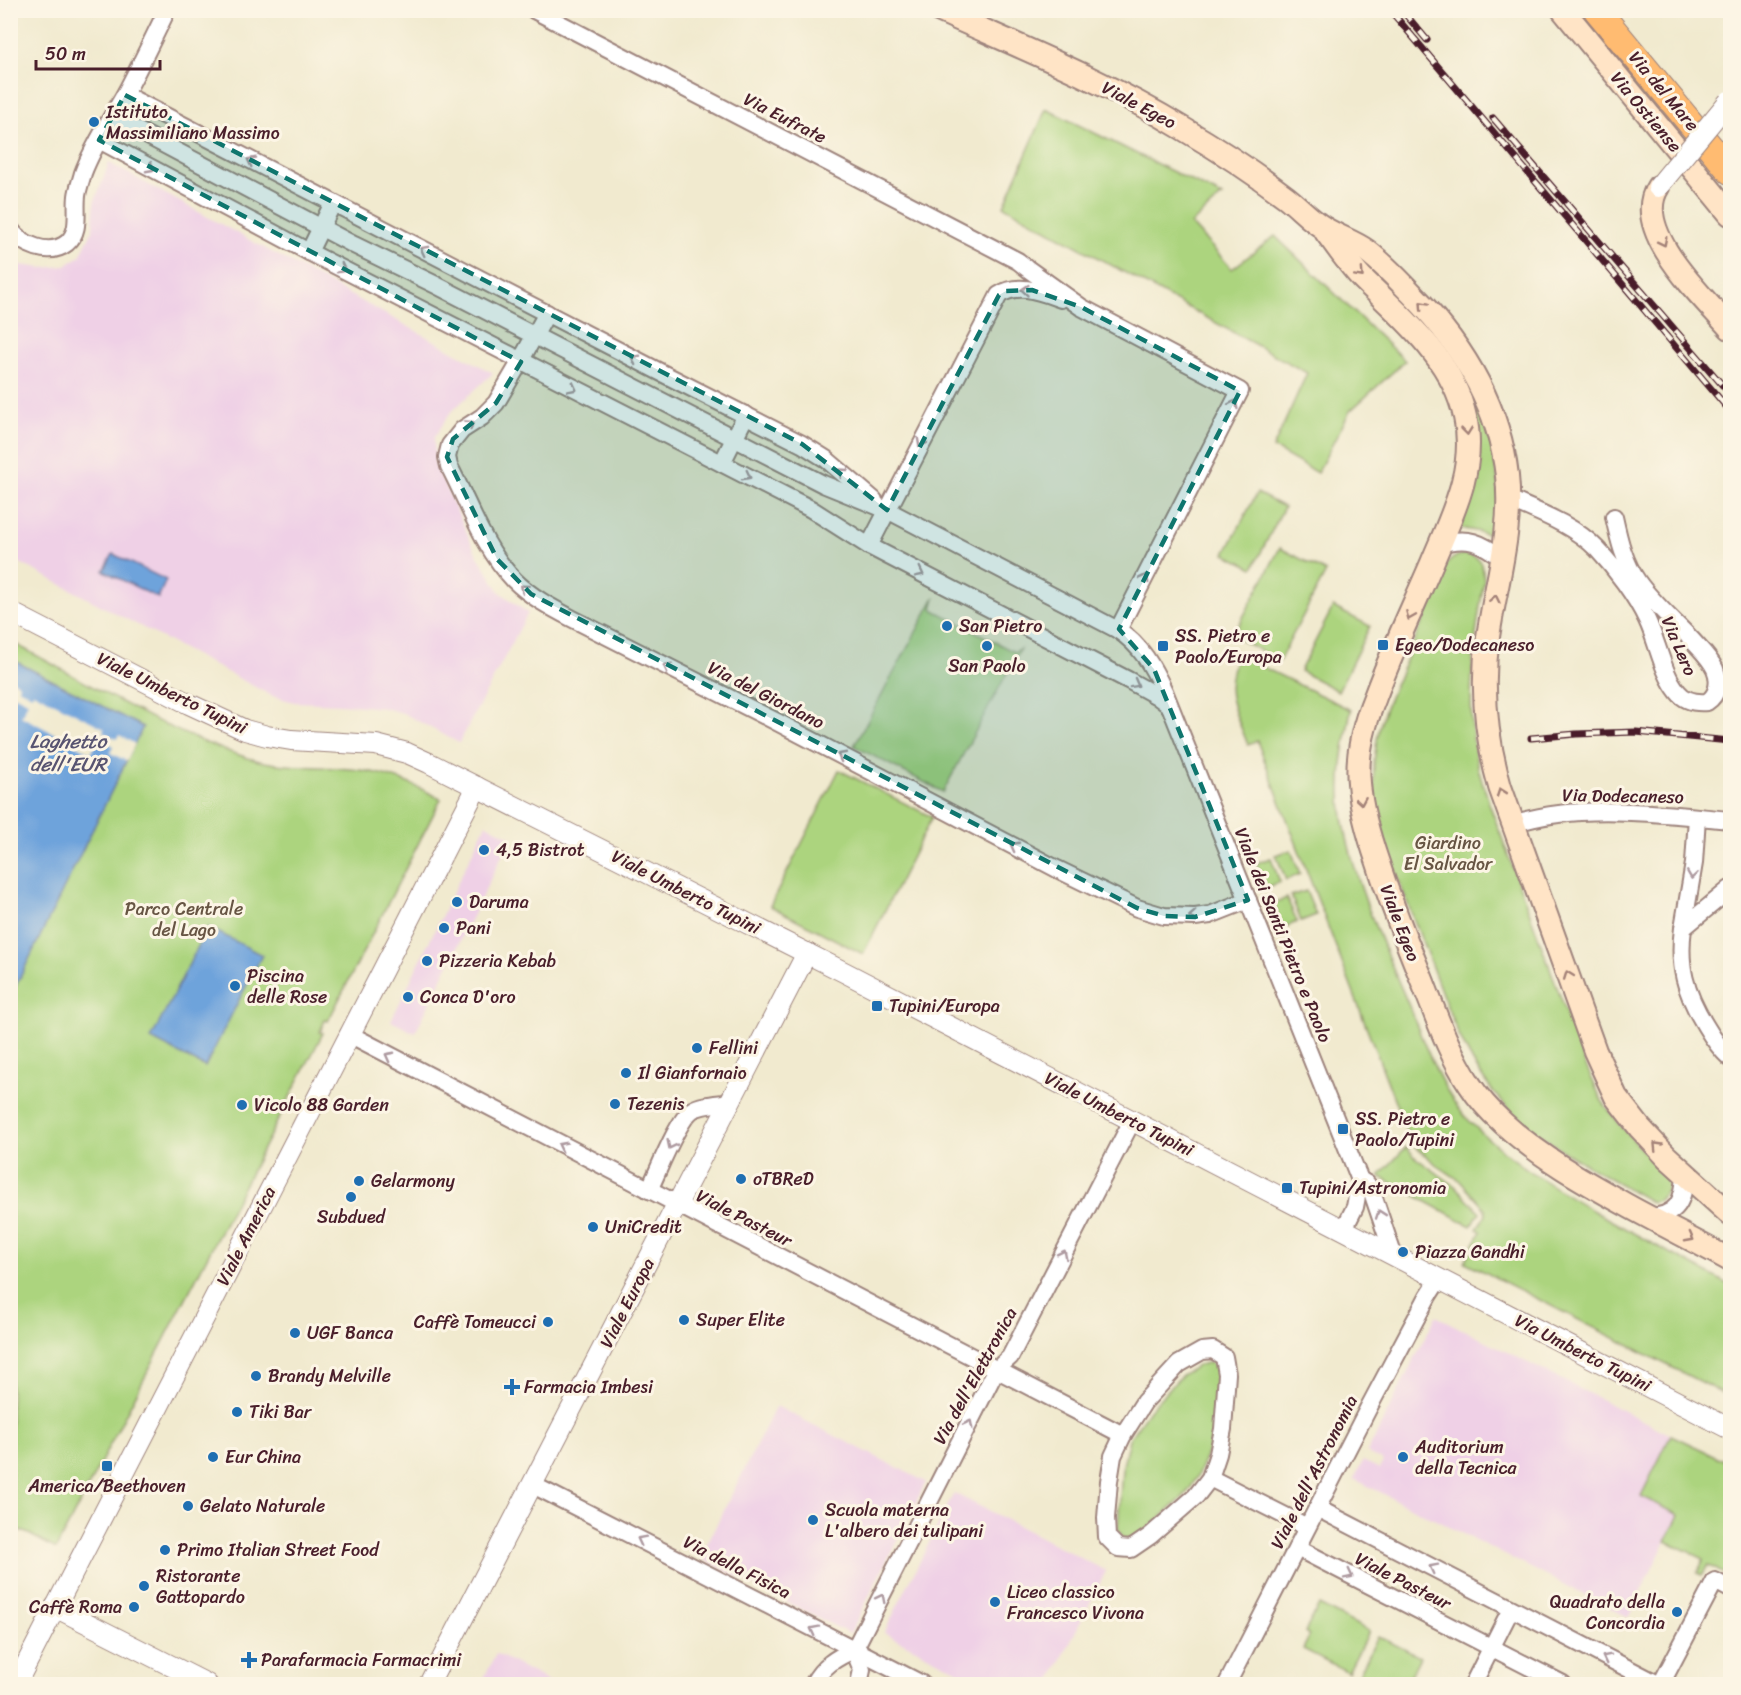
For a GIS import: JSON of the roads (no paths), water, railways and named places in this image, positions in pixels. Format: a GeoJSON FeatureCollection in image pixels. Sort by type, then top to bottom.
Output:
{"type":"FeatureCollection","features":[{"type":"Feature","properties":{"kind":"main road","name":"Viale Egeo"},"geometry":{"type":"LineString","coordinates":[[938,10],[1084,76],[1161,115],[1244,167],[1324,228],[1374,256],[1423,304],[1455,343],[1473,370],[1492,414],[1506,462],[1509,499],[1508,530],[1488,639],[1485,685],[1488,730],[1500,787],[1595,1051],[1609,1083],[1622,1106],[1640,1128],[1685,1174],[1731,1214]]}},
{"type":"Feature","properties":{"kind":"main road","name":"Via Ostiense"},"geometry":{"type":"LineString","coordinates":[[1563,10],[1731,214]]}},
{"type":"Feature","properties":{"kind":"main road","name":"Via del Mare"},"geometry":{"type":"LineString","coordinates":[[1597,10],[1731,171]]}},
{"type":"Feature","properties":{"kind":"main road"},"geometry":{"type":"LineString","coordinates":[[1658,187],[1654,194],[1652,207],[1653,222],[1661,240],[1682,273],[1731,328]]}},
{"type":"Feature","properties":{"kind":"main road","name":"Viale Egeo"},"geometry":{"type":"LineString","coordinates":[[1324,228],[1355,270],[1428,345],[1442,364],[1458,395],[1467,427],[1468,460],[1459,496],[1376,693],[1359,753],[1359,786],[1370,839],[1390,900],[1455,1059],[1474,1090],[1506,1125],[1547,1159],[1584,1182],[1731,1260]]}},
{"type":"Feature","properties":{"kind":"street"},"geometry":{"type":"LineString","coordinates":[[10,229],[21,240],[40,248],[54,248],[68,242],[75,231],[77,196],[81,180],[99,140],[125,95],[167,10]]}},
{"type":"Feature","properties":{"kind":"street","name":"Via Eufrate"},"geometry":{"type":"LineString","coordinates":[[534,10],[1018,261],[1081,307]]}},
{"type":"Feature","properties":{"kind":"street"},"geometry":{"type":"LineString","coordinates":[[125,95],[218,145],[802,444],[820,455],[887,510]]}},
{"type":"Feature","properties":{"kind":"street"},"geometry":{"type":"LineString","coordinates":[[1658,187],[1730,100]]}},
{"type":"Feature","properties":{"kind":"street"},"geometry":{"type":"LineString","coordinates":[[112,117],[320,228],[436,285],[734,440],[823,484],[887,510]]}},
{"type":"Feature","properties":{"kind":"street"},"geometry":{"type":"LineString","coordinates":[[99,140],[521,362],[811,509],[868,546],[1150,692],[1169,705]]}},
{"type":"Feature","properties":{"kind":"street"},"geometry":{"type":"LineString","coordinates":[[194,191],[218,145]]}},
{"type":"Feature","properties":{"kind":"street"},"geometry":{"type":"LineString","coordinates":[[309,252],[333,203]]}},
{"type":"Feature","properties":{"kind":"street"},"geometry":{"type":"LineString","coordinates":[[424,310],[448,262]]}},
{"type":"Feature","properties":{"kind":"street"},"geometry":{"type":"LineString","coordinates":[[868,546],[999,295],[1011,290],[1025,289],[1048,295],[1081,307],[1240,390],[1118,630]]}},
{"type":"Feature","properties":{"kind":"street"},"geometry":{"type":"LineString","coordinates":[[521,362],[547,313]]}},
{"type":"Feature","properties":{"kind":"street","name":"Via del Giordano"},"geometry":{"type":"LineString","coordinates":[[521,362],[496,403],[453,439],[448,448],[447,457],[494,554],[515,581],[531,594],[573,619],[1137,908],[1164,916],[1195,917],[1210,915],[1248,900]]}},
{"type":"Feature","properties":{"kind":"street"},"geometry":{"type":"LineString","coordinates":[[633,418],[658,371]]}},
{"type":"Feature","properties":{"kind":"street"},"geometry":{"type":"LineString","coordinates":[[722,463],[746,415]]}},
{"type":"Feature","properties":{"kind":"street","name":"Via Lero"},"geometry":{"type":"LineString","coordinates":[[1509,499],[1568,528],[1592,544],[1639,604],[1650,626],[1669,677],[1679,694],[1701,703],[1710,700],[1716,692],[1718,682],[1712,664],[1638,582],[1622,552],[1614,517]]}},
{"type":"Feature","properties":{"kind":"street","name":"Viale dei Santi Pietro e Paolo"},"geometry":{"type":"LineString","coordinates":[[887,510],[1118,630],[1135,643],[1148,659],[1169,705],[1360,1180]]}},
{"type":"Feature","properties":{"kind":"street"},"geometry":{"type":"LineString","coordinates":[[1440,544],[1452,541],[1472,541],[1487,547],[1503,559]]}},
{"type":"Feature","properties":{"kind":"street","name":"Viale Umberto Tupini"},"geometry":{"type":"LineString","coordinates":[[10,612],[244,730],[280,738],[369,744],[391,748],[429,763],[807,953],[1344,1229]]}},
{"type":"Feature","properties":{"kind":"street","name":"Viale America"},"geometry":{"type":"LineString","coordinates":[[15,1684],[477,786]]}},
{"type":"Feature","properties":{"kind":"street","name":"Via Dodecaneso"},"geometry":{"type":"LineString","coordinates":[[1513,824],[1542,816],[1576,812],[1628,812],[1731,820]]}},
{"type":"Feature","properties":{"kind":"street","name":"Via Dodecaneso"},"geometry":{"type":"LineString","coordinates":[[1697,817],[1694,863],[1683,928],[1681,960],[1683,977],[1689,995],[1711,1036],[1731,1058]]}},
{"type":"Feature","properties":{"kind":"street"},"geometry":{"type":"LineString","coordinates":[[1683,928],[1731,890]]}},
{"type":"Feature","properties":{"kind":"street","name":"Viale Europa"},"geometry":{"type":"LineString","coordinates":[[429,1684],[807,953]]}},
{"type":"Feature","properties":{"kind":"street","name":"Viale Pasteur"},"geometry":{"type":"LineString","coordinates":[[349,1034],[1123,1435]]}},
{"type":"Feature","properties":{"kind":"street"},"geometry":{"type":"LineString","coordinates":[[649,1190],[689,1113],[701,1107],[730,1102]]}},
{"type":"Feature","properties":{"kind":"street","name":"Via dell'Elettronica"},"geometry":{"type":"LineString","coordinates":[[854,1650],[996,1370],[1010,1357],[1132,1121]]}},
{"type":"Feature","properties":{"kind":"street"},"geometry":{"type":"LineString","coordinates":[[1649,1217],[1667,1214],[1678,1206],[1683,1195],[1685,1174]]}},
{"type":"Feature","properties":{"kind":"street"},"geometry":{"type":"LineString","coordinates":[[1393,1254],[1372,1192],[1367,1184],[1360,1180],[1355,1207],[1344,1229],[1446,1283]]}},
{"type":"Feature","properties":{"kind":"street","name":"Via Umberto Tupini"},"geometry":{"type":"LineString","coordinates":[[1446,1283],[1722,1424]]}},
{"type":"Feature","properties":{"kind":"street","name":"Viale dell'Astronomia"},"geometry":{"type":"LineString","coordinates":[[1227,1684],[1428,1296],[1446,1283]]}},
{"type":"Feature","properties":{"kind":"street"},"geometry":{"type":"LineString","coordinates":[[1214,1350],[1224,1356],[1227,1374],[1223,1429],[1210,1478],[1196,1496],[1150,1536],[1131,1549],[1119,1548],[1107,1537],[1106,1518],[1113,1455],[1123,1435],[1144,1402],[1179,1364],[1202,1351],[1214,1350]]}},
{"type":"Feature","properties":{"kind":"street"},"geometry":{"type":"LineString","coordinates":[[1210,1478],[1307,1527]]}},
{"type":"Feature","properties":{"kind":"street","name":"Via della Fisica"},"geometry":{"type":"LineString","coordinates":[[533,1485],[922,1684]]}},
{"type":"Feature","properties":{"kind":"street","name":"Viale Pasteur"},"geometry":{"type":"LineString","coordinates":[[1317,1508],[1659,1684]]}},
{"type":"Feature","properties":{"kind":"street","name":"Viale Pasteur"},"geometry":{"type":"LineString","coordinates":[[1297,1548],[1563,1684]]}},
{"type":"Feature","properties":{"kind":"street"},"geometry":{"type":"LineString","coordinates":[[1659,1684],[1715,1581],[1731,1589]]}},
{"type":"Feature","properties":{"kind":"street"},"geometry":{"type":"LineString","coordinates":[[56,1607],[207,1684]]}},
{"type":"Feature","properties":{"kind":"street"},"geometry":{"type":"LineString","coordinates":[[1473,1684],[1511,1609]]}},
{"type":"Feature","properties":{"kind":"street"},"geometry":{"type":"LineString","coordinates":[[813,1684],[829,1662],[854,1650],[862,1670],[859,1684]]}},
{"type":"Feature","properties":{"kind":"water"},"geometry":{"type":"Polygon","coordinates":[[[113,554],[166,580],[158,598],[104,571],[113,554]]]}},
{"type":"Feature","properties":{"kind":"water","name":"Laghetto dell'EUR"},"geometry":{"type":"Polygon","coordinates":[[[11,659],[143,727],[11,996],[10,661],[11,659]]]}},
{"type":"Feature","properties":{"kind":"water"},"geometry":{"type":"Polygon","coordinates":[[[208,927],[262,955],[205,1067],[151,1039],[208,927]]]}},
{"type":"Feature","properties":{"kind":"railway"},"geometry":{"type":"LineString","coordinates":[[1390,10],[1730,411]]}},
{"type":"Feature","properties":{"kind":"railway"},"geometry":{"type":"LineString","coordinates":[[1402,10],[1427,40]]}},
{"type":"Feature","properties":{"kind":"railway"},"geometry":{"type":"LineString","coordinates":[[1493,118],[1730,394]]}},
{"type":"Feature","properties":{"kind":"railway"},"geometry":{"type":"LineString","coordinates":[[1531,738],[1636,732],[1730,741]]}},
{"type":"Feature","properties":{"kind":"place","name":"Istituto Massimiliano Massimo"},"geometry":{"type":"Point","coordinates":[94,122]}},
{"type":"Feature","properties":{"kind":"place","name":"San Pietro"},"geometry":{"type":"Point","coordinates":[947,626]}},
{"type":"Feature","properties":{"kind":"place","name":"Egeo/Dodecaneso"},"geometry":{"type":"Point","coordinates":[1383,645]}},
{"type":"Feature","properties":{"kind":"place","name":"San Paolo"},"geometry":{"type":"Point","coordinates":[987,646]}},
{"type":"Feature","properties":{"kind":"place","name":"SS. Pietro e Paolo/Europa"},"geometry":{"type":"Point","coordinates":[1163,646]}},
{"type":"Feature","properties":{"kind":"place","name":"4,5 Bistrot"},"geometry":{"type":"Point","coordinates":[484,850]}},
{"type":"Feature","properties":{"kind":"place","name":"Daruma"},"geometry":{"type":"Point","coordinates":[457,902]}},
{"type":"Feature","properties":{"kind":"place","name":"Pani"},"geometry":{"type":"Point","coordinates":[444,928]}},
{"type":"Feature","properties":{"kind":"place","name":"Pizzeria Kebab"},"geometry":{"type":"Point","coordinates":[427,961]}},
{"type":"Feature","properties":{"kind":"place","name":"Piscina delle Rose"},"geometry":{"type":"Point","coordinates":[235,986]}},
{"type":"Feature","properties":{"kind":"place","name":"Conca D'oro"},"geometry":{"type":"Point","coordinates":[408,997]}},
{"type":"Feature","properties":{"kind":"place","name":"Tupini/Europa"},"geometry":{"type":"Point","coordinates":[877,1006]}},
{"type":"Feature","properties":{"kind":"place","name":"Fellini"},"geometry":{"type":"Point","coordinates":[697,1048]}},
{"type":"Feature","properties":{"kind":"place","name":"Il Gianfornaio"},"geometry":{"type":"Point","coordinates":[626,1073]}},
{"type":"Feature","properties":{"kind":"place","name":"Tezenis"},"geometry":{"type":"Point","coordinates":[615,1104]}},
{"type":"Feature","properties":{"kind":"place","name":"Vicolo 88 Garden"},"geometry":{"type":"Point","coordinates":[242,1105]}},
{"type":"Feature","properties":{"kind":"place","name":"SS. Pietro e Paolo/Tupini"},"geometry":{"type":"Point","coordinates":[1343,1129]}},
{"type":"Feature","properties":{"kind":"place","name":"oTBReD"},"geometry":{"type":"Point","coordinates":[741,1179]}},
{"type":"Feature","properties":{"kind":"place","name":"Gelarmony"},"geometry":{"type":"Point","coordinates":[359,1181]}},
{"type":"Feature","properties":{"kind":"place","name":"Tupini/Astronomia"},"geometry":{"type":"Point","coordinates":[1287,1188]}},
{"type":"Feature","properties":{"kind":"place","name":"Subdued"},"geometry":{"type":"Point","coordinates":[351,1197]}},
{"type":"Feature","properties":{"kind":"place","name":"UniCredit"},"geometry":{"type":"Point","coordinates":[593,1227]}},
{"type":"Feature","properties":{"kind":"place","name":"Piazza Gandhi"},"geometry":{"type":"Point","coordinates":[1403,1252]}},
{"type":"Feature","properties":{"kind":"place","name":"Super Elite"},"geometry":{"type":"Point","coordinates":[684,1320]}},
{"type":"Feature","properties":{"kind":"place","name":"Caffè Tomeucci"},"geometry":{"type":"Point","coordinates":[548,1322]}},
{"type":"Feature","properties":{"kind":"place","name":"UGF Banca"},"geometry":{"type":"Point","coordinates":[295,1333]}},
{"type":"Feature","properties":{"kind":"place","name":"Brandy Melville"},"geometry":{"type":"Point","coordinates":[256,1376]}},
{"type":"Feature","properties":{"kind":"place","name":"Farmacia Imbesi"},"geometry":{"type":"Point","coordinates":[512,1387]}},
{"type":"Feature","properties":{"kind":"place","name":"Tiki Bar"},"geometry":{"type":"Point","coordinates":[237,1412]}},
{"type":"Feature","properties":{"kind":"place","name":"Eur China"},"geometry":{"type":"Point","coordinates":[213,1457]}},
{"type":"Feature","properties":{"kind":"place","name":"Auditorium della Tecnica"},"geometry":{"type":"Point","coordinates":[1403,1457]}},
{"type":"Feature","properties":{"kind":"place","name":"America/Beethoven"},"geometry":{"type":"Point","coordinates":[107,1466]}},
{"type":"Feature","properties":{"kind":"place","name":"Gelato Naturale"},"geometry":{"type":"Point","coordinates":[188,1506]}},
{"type":"Feature","properties":{"kind":"place","name":"Scuola materna L'albero dei tulipani"},"geometry":{"type":"Point","coordinates":[813,1520]}},
{"type":"Feature","properties":{"kind":"place","name":"Primo Italian Street Food"},"geometry":{"type":"Point","coordinates":[165,1550]}},
{"type":"Feature","properties":{"kind":"place","name":"Ristorante Gattopardo"},"geometry":{"type":"Point","coordinates":[144,1586]}},
{"type":"Feature","properties":{"kind":"place","name":"Liceo classico Francesco Vivona"},"geometry":{"type":"Point","coordinates":[995,1602]}},
{"type":"Feature","properties":{"kind":"place","name":"Caffè Roma"},"geometry":{"type":"Point","coordinates":[134,1607]}},
{"type":"Feature","properties":{"kind":"place","name":"Quadrato della Concordia"},"geometry":{"type":"Point","coordinates":[1677,1612]}},
{"type":"Feature","properties":{"kind":"place","name":"Parafarmacia Farmacrimi"},"geometry":{"type":"Point","coordinates":[249,1660]}},
{"type":"Feature","properties":{"kind":"park label","name":"Giardino El Salvador"},"geometry":{"type":"Point","coordinates":[1448,853]}},
{"type":"Feature","properties":{"kind":"park label","name":"Parco Centrale del Lago"},"geometry":{"type":"Point","coordinates":[184,919]}}]}
